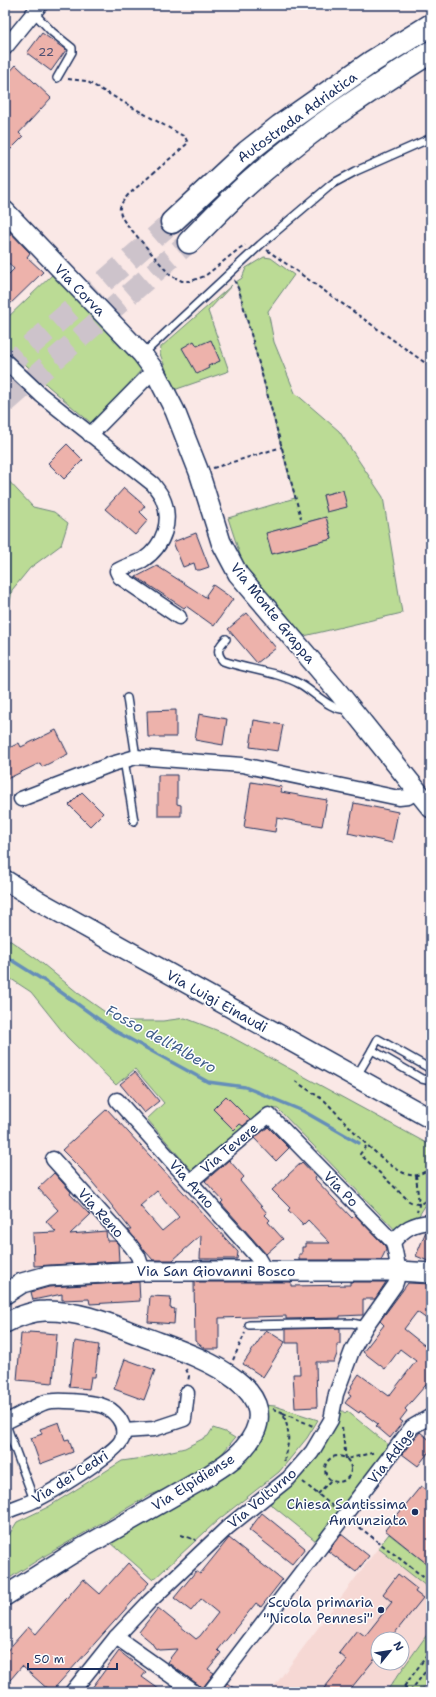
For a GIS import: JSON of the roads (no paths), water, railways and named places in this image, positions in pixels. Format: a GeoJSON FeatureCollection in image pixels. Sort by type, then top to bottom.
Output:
{"type":"FeatureCollection","features":[{"type":"Feature","properties":{"kind":"highway","name":"Autostrada Adriatica"},"geometry":{"type":"LineString","coordinates":[[172,222],[246,152],[373,61],[431,25]]}},
{"type":"Feature","properties":{"kind":"highway","name":"Autostrada Adriatica"},"geometry":{"type":"LineString","coordinates":[[189,242],[256,176],[318,127],[381,83],[431,52]]}},
{"type":"Feature","properties":{"kind":"street"},"geometry":{"type":"LineString","coordinates":[[5,48],[37,9]]}},
{"type":"Feature","properties":{"kind":"street","name":"Via Corva"},"geometry":{"type":"LineString","coordinates":[[5,211],[142,354],[154,370]]}},
{"type":"Feature","properties":{"kind":"street"},"geometry":{"type":"LineString","coordinates":[[5,361],[40,395],[153,484],[162,497],[167,515],[165,530],[159,545],[145,558],[117,571],[120,577],[179,617]]}},
{"type":"Feature","properties":{"kind":"street"},"geometry":{"type":"LineString","coordinates":[[90,435],[154,370]]}},
{"type":"Feature","properties":{"kind":"street","name":"Via Monte Grappa"},"geometry":{"type":"LineString","coordinates":[[154,370],[176,411],[199,472],[221,542],[238,574],[352,708],[431,808]]}},
{"type":"Feature","properties":{"kind":"street"},"geometry":{"type":"LineString","coordinates":[[21,799],[130,759],[242,765],[399,798],[408,797],[418,791]]}},
{"type":"Feature","properties":{"kind":"street","name":"Via Luigi Einaudi"},"geometry":{"type":"LineString","coordinates":[[5,880],[37,900],[431,1119]]}},
{"type":"Feature","properties":{"kind":"street","name":"Via Arno"},"geometry":{"type":"LineString","coordinates":[[117,1100],[258,1258],[265,1270]]}},
{"type":"Feature","properties":{"kind":"street","name":"Via Tevere"},"geometry":{"type":"LineString","coordinates":[[190,1182],[269,1115]]}},
{"type":"Feature","properties":{"kind":"street","name":"Via Po"},"geometry":{"type":"LineString","coordinates":[[269,1115],[393,1242]]}},
{"type":"Feature","properties":{"kind":"street","name":"Via Reno"},"geometry":{"type":"LineString","coordinates":[[53,1159],[131,1246],[138,1256],[143,1271]]}},
{"type":"Feature","properties":{"kind":"street"},"geometry":{"type":"LineString","coordinates":[[399,1271],[393,1242],[403,1230],[421,1223],[431,1222]]}},
{"type":"Feature","properties":{"kind":"street","name":"Via San Giovanni Bosco"},"geometry":{"type":"LineString","coordinates":[[5,1294],[22,1283],[47,1276],[143,1271],[265,1270],[431,1272]]}},
{"type":"Feature","properties":{"kind":"street","name":"Via Volturno"},"geometry":{"type":"LineString","coordinates":[[72,1692],[116,1637],[149,1602],[228,1527],[289,1478],[312,1452],[331,1420],[336,1394],[352,1351],[366,1326],[395,1285],[399,1271]]}},
{"type":"Feature","properties":{"kind":"street","name":"Via Elpidiense"},"geometry":{"type":"LineString","coordinates":[[5,1322],[32,1313],[44,1311],[69,1313],[101,1321],[186,1352],[224,1370],[236,1378],[249,1393],[258,1414],[256,1429],[251,1439],[242,1451],[223,1466],[197,1483],[70,1555],[5,1596]]}},
{"type":"Feature","properties":{"kind":"street"},"geometry":{"type":"LineString","coordinates":[[5,1422],[46,1403],[57,1400],[101,1405],[114,1412],[122,1423],[124,1431],[154,1428],[184,1419],[187,1393]]}},
{"type":"Feature","properties":{"kind":"street","name":"Via Adige"},"geometry":{"type":"LineString","coordinates":[[210,1692],[412,1427],[431,1416]]}},
{"type":"Feature","properties":{"kind":"street","name":"Via dei Cedri"},"geometry":{"type":"LineString","coordinates":[[5,1512],[34,1500],[99,1461],[119,1445],[123,1439],[124,1431]]}},
{"type":"Feature","properties":{"kind":"street"},"geometry":{"type":"LineString","coordinates":[[116,1637],[194,1692]]}},
{"type":"Feature","properties":{"kind":"lane"},"geometry":{"type":"LineString","coordinates":[[37,9],[52,32],[72,48],[72,52],[57,78]]}},
{"type":"Feature","properties":{"kind":"lane"},"geometry":{"type":"LineString","coordinates":[[142,354],[260,245],[332,184],[356,171],[431,138]]}},
{"type":"Feature","properties":{"kind":"lane"},"geometry":{"type":"LineString","coordinates":[[226,639],[218,650],[219,656],[223,661],[279,676],[300,684],[334,707],[342,710],[352,708]]}},
{"type":"Feature","properties":{"kind":"lane"},"geometry":{"type":"LineString","coordinates":[[127,698],[134,821]]}},
{"type":"Feature","properties":{"kind":"lane"},"geometry":{"type":"LineString","coordinates":[[356,1077],[378,1039],[430,1069],[431,1077]]}},
{"type":"Feature","properties":{"kind":"lane"},"geometry":{"type":"LineString","coordinates":[[372,1050],[422,1079],[431,1081]]}},
{"type":"Feature","properties":{"kind":"lane"},"geometry":{"type":"LineString","coordinates":[[249,1325],[352,1323],[366,1326]]}},
{"type":"Feature","properties":{"kind":"lane"},"geometry":{"type":"LineString","coordinates":[[5,1422],[34,1500]]}},
{"type":"Feature","properties":{"kind":"waterway","name":"Fosso dell'Albero"},"geometry":{"type":"LineString","coordinates":[[5,956],[51,985],[115,1031],[208,1082],[245,1087],[303,1111],[359,1143]]}},
{"type":"Feature","properties":{"kind":"tunnel"},"geometry":{"type":"LineString","coordinates":[[5,368],[172,222]]}},
{"type":"Feature","properties":{"kind":"tunnel"},"geometry":{"type":"LineString","coordinates":[[5,403],[189,242]]}},
{"type":"Feature","properties":{"kind":"place","name":"Chiesa Santissima Annunziata"},"geometry":{"type":"Point","coordinates":[415,1512]}},
{"type":"Feature","properties":{"kind":"place","name":"Scuola primaria \"Nicola Pennesi\""},"geometry":{"type":"Point","coordinates":[381,1610]}}]}
